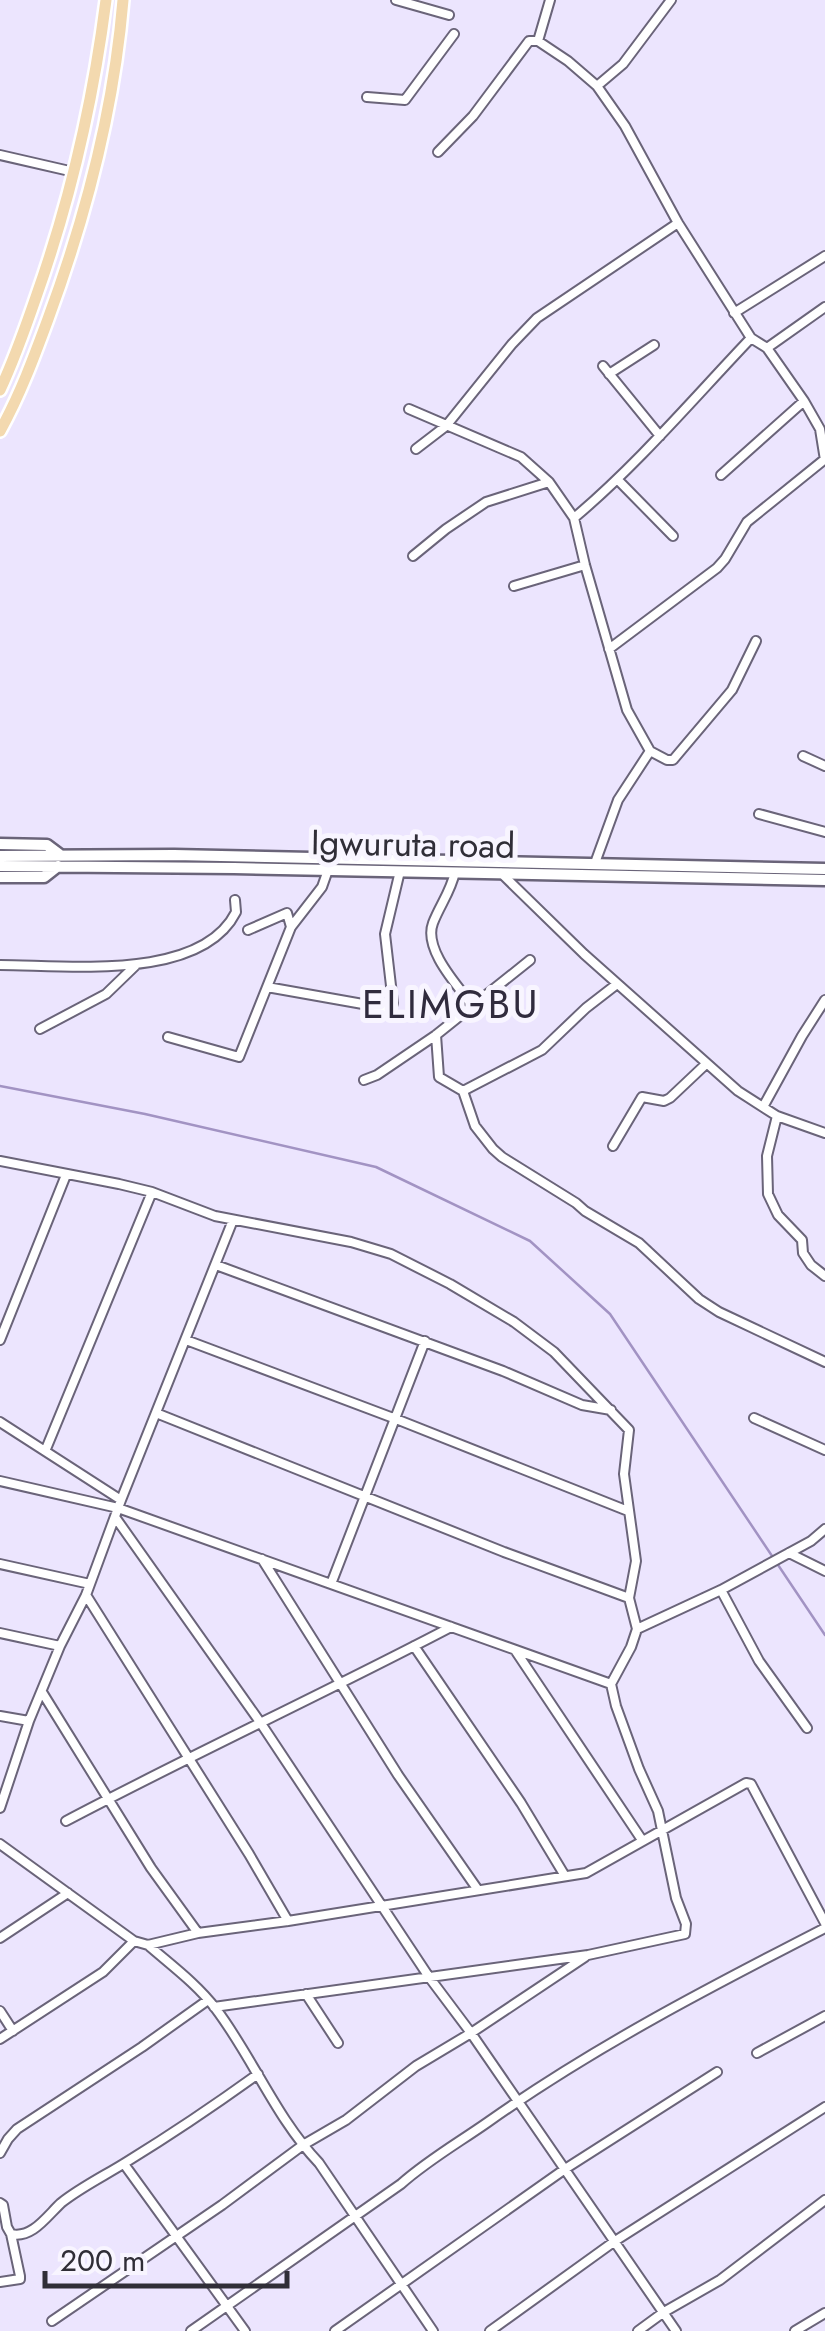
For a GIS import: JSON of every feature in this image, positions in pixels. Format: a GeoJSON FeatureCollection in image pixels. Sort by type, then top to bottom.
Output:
{"type":"FeatureCollection","features":[{"type":"Feature","properties":{"kind":"main road"},"geometry":{"type":"LineString","coordinates":[[0,390],[64,214],[92,96],[106,0]]}},
{"type":"Feature","properties":{"kind":"main road"},"geometry":{"type":"LineString","coordinates":[[0,430],[18,396],[81,222],[116,64],[123,0]]}},
{"type":"Feature","properties":{"kind":"main road"},"geometry":{"type":"LineString","coordinates":[[0,844],[47,845],[60,860],[44,876],[0,877]]}},
{"type":"Feature","properties":{"kind":"main road","name":"Igwuruta road"},"geometry":{"type":"LineString","coordinates":[[0,856],[328,870],[825,880]]}},
{"type":"Feature","properties":{"kind":"main road","name":"Igwuruta road"},"geometry":{"type":"LineString","coordinates":[[0,866],[60,860],[825,869]]}},
{"type":"Feature","properties":{"kind":"street"},"geometry":{"type":"LineString","coordinates":[[396,0],[448,15]]}},
{"type":"Feature","properties":{"kind":"street"},"geometry":{"type":"LineString","coordinates":[[538,41],[550,0]]}},
{"type":"Feature","properties":{"kind":"street"},"geometry":{"type":"LineString","coordinates":[[597,86],[622,64],[669,2],[658,0]]}},
{"type":"Feature","properties":{"kind":"street"},"geometry":{"type":"LineString","coordinates":[[367,97],[404,100],[454,34]]}},
{"type":"Feature","properties":{"kind":"street"},"geometry":{"type":"LineString","coordinates":[[438,152],[472,116],[529,40],[538,41],[580,68],[625,126],[678,223],[734,313],[751,338],[766,348],[822,427],[825,459],[747,522],[718,568],[610,649]]}},
{"type":"Feature","properties":{"kind":"street"},"geometry":{"type":"LineString","coordinates":[[0,155],[74,172]]}},
{"type":"Feature","properties":{"kind":"street"},"geometry":{"type":"LineString","coordinates":[[416,448],[446,426],[522,332],[575,291],[678,223]]}},
{"type":"Feature","properties":{"kind":"street"},"geometry":{"type":"LineString","coordinates":[[734,313],[825,256]]}},
{"type":"Feature","properties":{"kind":"street"},"geometry":{"type":"LineString","coordinates":[[766,348],[825,307]]}},
{"type":"Feature","properties":{"kind":"street"},"geometry":{"type":"LineString","coordinates":[[574,518],[660,436],[751,338]]}},
{"type":"Feature","properties":{"kind":"street"},"geometry":{"type":"LineString","coordinates":[[610,374],[654,345]]}},
{"type":"Feature","properties":{"kind":"street"},"geometry":{"type":"LineString","coordinates":[[603,366],[660,436]]}},
{"type":"Feature","properties":{"kind":"street"},"geometry":{"type":"LineString","coordinates":[[721,475],[804,401]]}},
{"type":"Feature","properties":{"kind":"street"},"geometry":{"type":"LineString","coordinates":[[409,409],[521,458],[549,482],[574,518],[627,710],[650,752],[673,760],[732,690],[756,641]]}},
{"type":"Feature","properties":{"kind":"street"},"geometry":{"type":"LineString","coordinates":[[617,479],[674,536]]}},
{"type":"Feature","properties":{"kind":"street"},"geometry":{"type":"LineString","coordinates":[[413,556],[486,502],[549,482]]}},
{"type":"Feature","properties":{"kind":"street"},"geometry":{"type":"LineString","coordinates":[[514,586],[585,564]]}},
{"type":"Feature","properties":{"kind":"street"},"geometry":{"type":"LineString","coordinates":[[595,864],[618,800],[650,752]]}},
{"type":"Feature","properties":{"kind":"street"},"geometry":{"type":"LineString","coordinates":[[803,756],[825,766]]}},
{"type":"Feature","properties":{"kind":"street"},"geometry":{"type":"LineString","coordinates":[[759,814],[825,832]]}},
{"type":"Feature","properties":{"kind":"street"},"geometry":{"type":"LineString","coordinates":[[168,1036],[240,1057],[291,926],[322,887],[328,870]]}},
{"type":"Feature","properties":{"kind":"street"},"geometry":{"type":"LineString","coordinates":[[266,987],[390,1008],[393,1003],[385,934],[400,871]]}},
{"type":"Feature","properties":{"kind":"street"},"geometry":{"type":"LineString","coordinates":[[455,872],[452,888],[432,926],[431,944],[472,1005]]}},
{"type":"Feature","properties":{"kind":"street"},"geometry":{"type":"LineString","coordinates":[[501,873],[706,1064],[778,1116],[825,1133]]}},
{"type":"Feature","properties":{"kind":"street"},"geometry":{"type":"LineString","coordinates":[[0,964],[136,965],[173,959],[217,936],[234,918],[235,900]]}},
{"type":"Feature","properties":{"kind":"street"},"geometry":{"type":"LineString","coordinates":[[248,930],[287,913],[291,926]]}},
{"type":"Feature","properties":{"kind":"street"},"geometry":{"type":"LineString","coordinates":[[364,1080],[436,1035],[530,960]]}},
{"type":"Feature","properties":{"kind":"street"},"geometry":{"type":"LineString","coordinates":[[40,1029],[106,994],[136,965]]}},
{"type":"Feature","properties":{"kind":"street"},"geometry":{"type":"LineString","coordinates":[[463,1091],[542,1050],[617,984]]}},
{"type":"Feature","properties":{"kind":"street"},"geometry":{"type":"LineString","coordinates":[[763,1107],[825,1000]]}},
{"type":"Feature","properties":{"kind":"street"},"geometry":{"type":"LineString","coordinates":[[436,1035],[439,1077],[463,1091],[475,1126],[502,1157],[639,1242],[699,1299],[719,1312],[825,1362]]}},
{"type":"Feature","properties":{"kind":"street"},"geometry":{"type":"LineString","coordinates":[[613,1146],[642,1097],[664,1101],[670,1098],[706,1064]]}},
{"type":"Feature","properties":{"kind":"street"},"geometry":{"type":"LineString","coordinates":[[778,1116],[767,1156],[768,1194],[778,1215],[802,1240],[803,1253],[825,1276]]}},
{"type":"Feature","properties":{"kind":"street"},"geometry":{"type":"LineString","coordinates":[[0,1160],[152,1192],[233,1220],[351,1242],[390,1254],[514,1322],[554,1352],[629,1430],[624,1461],[636,1561],[629,1598],[637,1629],[611,1684],[662,1829],[676,1898],[686,1924],[685,1934],[588,1954],[306,1994],[211,2003],[17,2129],[0,2152]]}},
{"type":"Feature","properties":{"kind":"street"},"geometry":{"type":"LineString","coordinates":[[0,1340],[66,1174]]}},
{"type":"Feature","properties":{"kind":"street"},"geometry":{"type":"LineString","coordinates":[[46,1450],[152,1192]]}},
{"type":"Feature","properties":{"kind":"street"},"geometry":{"type":"LineString","coordinates":[[0,1808],[29,1721],[86,1595],[233,1220]]}},
{"type":"Feature","properties":{"kind":"street"},"geometry":{"type":"LineString","coordinates":[[216,1266],[503,1370],[588,1407],[611,1410]]}},
{"type":"Feature","properties":{"kind":"street"},"geometry":{"type":"LineString","coordinates":[[186,1340],[628,1512]]}},
{"type":"Feature","properties":{"kind":"street"},"geometry":{"type":"LineString","coordinates":[[331,1584],[425,1342]]}},
{"type":"Feature","properties":{"kind":"street"},"geometry":{"type":"LineString","coordinates":[[588,1407],[596,1394]]}},
{"type":"Feature","properties":{"kind":"street"},"geometry":{"type":"LineString","coordinates":[[156,1413],[629,1598]]}},
{"type":"Feature","properties":{"kind":"street"},"geometry":{"type":"LineString","coordinates":[[754,1418],[825,1450]]}},
{"type":"Feature","properties":{"kind":"street"},"geometry":{"type":"LineString","coordinates":[[0,1422],[46,1450],[118,1508],[430,1977],[676,2331]]}},
{"type":"Feature","properties":{"kind":"street"},"geometry":{"type":"LineString","coordinates":[[0,1481],[118,1508],[611,1684]]}},
{"type":"Feature","properties":{"kind":"street"},"geometry":{"type":"LineString","coordinates":[[637,1629],[768,1565],[810,1542],[825,1528]]}},
{"type":"Feature","properties":{"kind":"street"},"geometry":{"type":"LineString","coordinates":[[786,1554],[825,1571]]}},
{"type":"Feature","properties":{"kind":"street"},"geometry":{"type":"LineString","coordinates":[[262,1559],[398,1775],[478,1890]]}},
{"type":"Feature","properties":{"kind":"street"},"geometry":{"type":"LineString","coordinates":[[0,1564],[90,1584]]}},
{"type":"Feature","properties":{"kind":"street"},"geometry":{"type":"LineString","coordinates":[[721,1590],[760,1661],[807,1728]]}},
{"type":"Feature","properties":{"kind":"street"},"geometry":{"type":"LineString","coordinates":[[86,1595],[288,1921]]}},
{"type":"Feature","properties":{"kind":"street"},"geometry":{"type":"LineString","coordinates":[[66,1821],[452,1627]]}},
{"type":"Feature","properties":{"kind":"street"},"geometry":{"type":"LineString","coordinates":[[0,1634],[60,1646]]}},
{"type":"Feature","properties":{"kind":"street"},"geometry":{"type":"LineString","coordinates":[[414,1646],[565,1876]]}},
{"type":"Feature","properties":{"kind":"street"},"geometry":{"type":"LineString","coordinates":[[515,1650],[642,1840]]}},
{"type":"Feature","properties":{"kind":"street"},"geometry":{"type":"LineString","coordinates":[[42,1692],[152,1868],[198,1933]]}},
{"type":"Feature","properties":{"kind":"street"},"geometry":{"type":"LineString","coordinates":[[0,1716],[29,1721]]}},
{"type":"Feature","properties":{"kind":"street"},"geometry":{"type":"LineString","coordinates":[[148,1946],[198,1933],[586,1873],[746,1783],[751,1784],[825,1926],[698,1993],[517,2100],[191,2331]]}},
{"type":"Feature","properties":{"kind":"street"},"geometry":{"type":"LineString","coordinates":[[0,1844],[134,1941],[148,1946],[211,2003],[303,2145],[433,2331]]}},
{"type":"Feature","properties":{"kind":"street"},"geometry":{"type":"LineString","coordinates":[[0,1938],[68,1893]]}},
{"type":"Feature","properties":{"kind":"street"},"geometry":{"type":"LineString","coordinates":[[0,2038],[103,1972],[134,1941]]}},
{"type":"Feature","properties":{"kind":"street"},"geometry":{"type":"LineString","coordinates":[[52,2321],[303,2145],[346,2120],[416,2066],[588,1954]]}},
{"type":"Feature","properties":{"kind":"street"},"geometry":{"type":"LineString","coordinates":[[306,1994],[338,2043]]}},
{"type":"Feature","properties":{"kind":"street"},"geometry":{"type":"LineString","coordinates":[[0,2011],[14,2030]]}},
{"type":"Feature","properties":{"kind":"street"},"geometry":{"type":"LineString","coordinates":[[757,2053],[825,2016]]}},
{"type":"Feature","properties":{"kind":"street"},"geometry":{"type":"LineString","coordinates":[[335,2331],[482,2226],[717,2072]]}},
{"type":"Feature","properties":{"kind":"street"},"geometry":{"type":"LineString","coordinates":[[11,2234],[18,2236],[38,2226],[64,2202],[258,2074]]}},
{"type":"Feature","properties":{"kind":"street"},"geometry":{"type":"LineString","coordinates":[[490,2331],[614,2241],[825,2106]]}},
{"type":"Feature","properties":{"kind":"street"},"geometry":{"type":"LineString","coordinates":[[124,2164],[244,2331]]}},
{"type":"Feature","properties":{"kind":"street"},"geometry":{"type":"LineString","coordinates":[[638,2331],[720,2280],[825,2200]]}},
{"type":"Feature","properties":{"kind":"street"},"geometry":{"type":"LineString","coordinates":[[0,2204],[20,2276],[0,2282]]}},
{"type":"Feature","properties":{"kind":"street"},"geometry":{"type":"LineString","coordinates":[[795,2331],[825,2313]]}},
{"type":"Feature","properties":{"kind":"waterway"},"geometry":{"type":"LineString","coordinates":[[0,1086],[145,1114],[376,1167],[530,1241],[610,1314],[825,1635]]}},
{"type":"Feature","properties":{"kind":"district","name":"ELIMGBU"},"geometry":{"type":"Point","coordinates":[451,1004]}}]}
